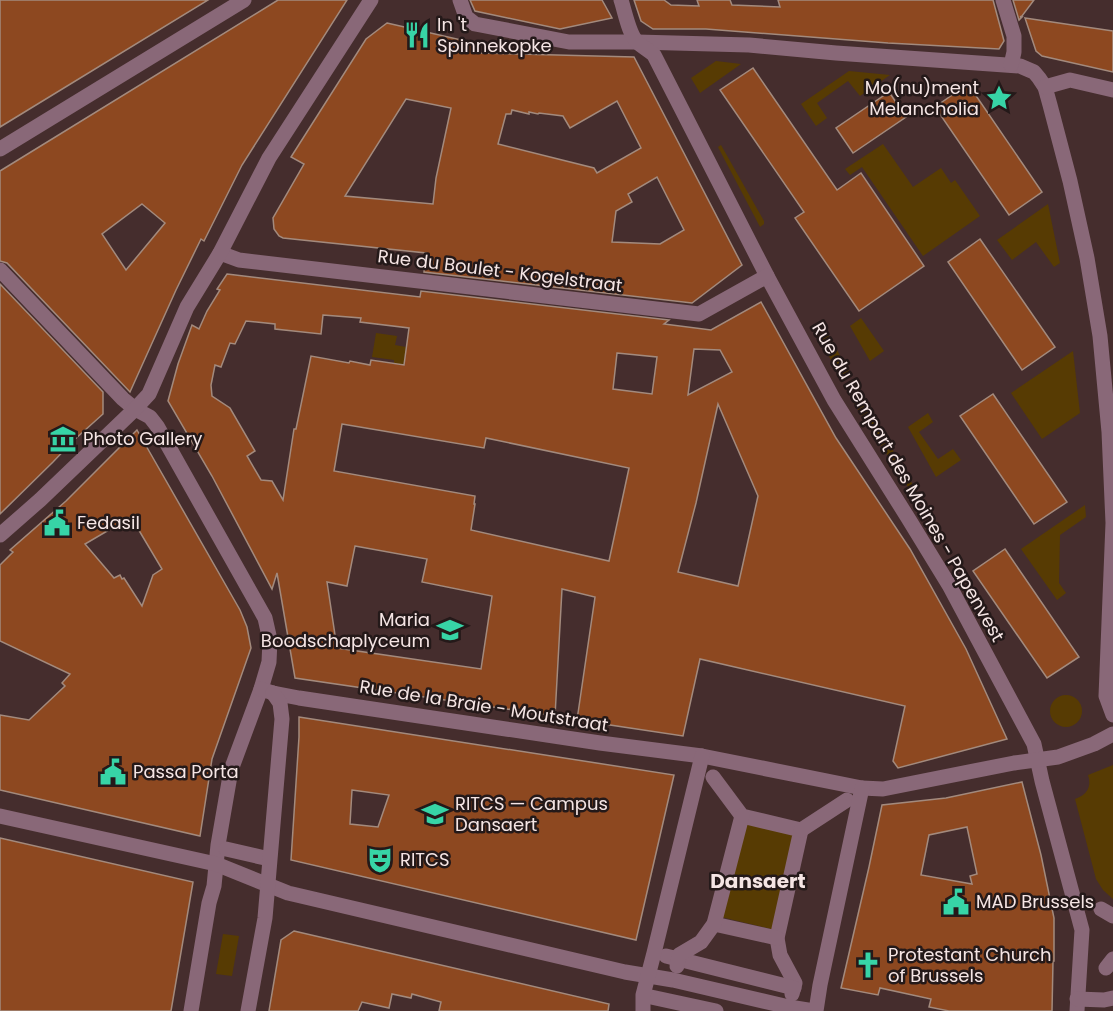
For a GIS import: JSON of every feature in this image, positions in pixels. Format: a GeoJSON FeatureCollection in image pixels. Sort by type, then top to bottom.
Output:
{"type":"FeatureCollection","features":[{"type":"Feature","properties":{"kind":"street"},"geometry":{"type":"LineString","coordinates":[[0,149],[244,0]]}},
{"type":"Feature","properties":{"kind":"street"},"geometry":{"type":"LineString","coordinates":[[0,535],[40,500],[149,394],[187,307],[220,253],[269,158],[371,0]]}},
{"type":"Feature","properties":{"kind":"street"},"geometry":{"type":"LineString","coordinates":[[460,0],[466,17],[475,24],[569,42],[749,45],[1011,65],[1034,72],[1045,87],[1070,181],[1086,258],[1107,332],[1113,523],[1106,696],[1113,715]]}},
{"type":"Feature","properties":{"kind":"street","name":"Rue du Rempart des Moines - Papenvest"},"geometry":{"type":"LineString","coordinates":[[621,0],[632,34],[637,42],[654,55],[767,276],[834,400],[948,585],[1034,744],[1082,930],[1077,1005]]}},
{"type":"Feature","properties":{"kind":"street"},"geometry":{"type":"LineString","coordinates":[[1003,0],[1015,44],[1011,65]]}},
{"type":"Feature","properties":{"kind":"street"},"geometry":{"type":"LineString","coordinates":[[1045,87],[1070,80],[1113,90]]}},
{"type":"Feature","properties":{"kind":"street","name":"Rue du Boulet - Kogelstraat"},"geometry":{"type":"LineString","coordinates":[[220,253],[239,260],[699,314],[767,276]]}},
{"type":"Feature","properties":{"kind":"street"},"geometry":{"type":"LineString","coordinates":[[0,270],[123,399],[150,417],[157,426],[265,618],[270,640],[267,691],[231,770],[214,886],[209,903],[191,1011]]}},
{"type":"Feature","properties":{"kind":"street"},"geometry":{"type":"LineString","coordinates":[[248,1011],[268,885],[282,719],[280,703],[267,691]]}},
{"type":"Feature","properties":{"kind":"street","name":"Rue de la Braie - Moutstraat"},"geometry":{"type":"LineString","coordinates":[[267,691],[600,743],[702,756],[862,788],[883,789],[1058,757],[1094,744],[1113,734]]}},
{"type":"Feature","properties":{"kind":"street"},"geometry":{"type":"LineString","coordinates":[[643,1011],[643,995],[702,756]]}},
{"type":"Feature","properties":{"kind":"street"},"geometry":{"type":"LineString","coordinates":[[713,777],[742,816],[801,830]]}},
{"type":"Feature","properties":{"kind":"street"},"geometry":{"type":"LineString","coordinates":[[0,816],[216,864],[288,893],[648,976],[815,1011],[862,788]]}},
{"type":"Feature","properties":{"kind":"street"},"geometry":{"type":"LineString","coordinates":[[794,988],[780,955],[777,938],[801,830],[847,800]]}},
{"type":"Feature","properties":{"kind":"street"},"geometry":{"type":"LineString","coordinates":[[742,816],[714,924],[701,942],[673,960],[794,988],[812,983]]}},
{"type":"Feature","properties":{"kind":"street"},"geometry":{"type":"LineString","coordinates":[[226,849],[265,858]]}},
{"type":"Feature","properties":{"kind":"street"},"geometry":{"type":"LineString","coordinates":[[714,924],[777,938]]}},
{"type":"Feature","properties":{"kind":"street"},"geometry":{"type":"LineString","coordinates":[[651,997],[669,996],[716,1011]]}},
{"type":"Feature","properties":{"kind":"street"},"geometry":{"type":"LineString","coordinates":[[1077,1005],[1113,998]]}},
{"type":"Feature","properties":{"kind":"shaded area"},"geometry":{"type":"Polygon","coordinates":[[[716,61],[741,64],[700,93],[691,78],[716,61]]]}},
{"type":"Feature","properties":{"kind":"shaded area"},"geometry":{"type":"Polygon","coordinates":[[[849,71],[890,75],[860,96],[848,81],[817,103],[827,118],[816,126],[801,104],[849,71]]]}},
{"type":"Feature","properties":{"kind":"shaded area"},"geometry":{"type":"Polygon","coordinates":[[[883,144],[913,187],[941,168],[951,183],[955,180],[980,216],[923,256],[862,167],[850,175],[845,169],[883,144]]]}},
{"type":"Feature","properties":{"kind":"shaded area"},"geometry":{"type":"Polygon","coordinates":[[[721,145],[764,221],[760,227],[718,147],[721,145]]]}},
{"type":"Feature","properties":{"kind":"shaded area"},"geometry":{"type":"Polygon","coordinates":[[[1048,204],[1060,263],[1054,267],[1036,242],[1012,260],[997,240],[1048,204]]]}},
{"type":"Feature","properties":{"kind":"shaded area"},"geometry":{"type":"Polygon","coordinates":[[[861,318],[884,351],[870,361],[850,326],[861,318]]]}},
{"type":"Feature","properties":{"kind":"shaded area"},"geometry":{"type":"Polygon","coordinates":[[[821,322],[850,373],[842,379],[812,327],[821,322]]]}},
{"type":"Feature","properties":{"kind":"shaded area"},"geometry":{"type":"Polygon","coordinates":[[[376,333],[397,336],[395,345],[406,347],[403,368],[394,367],[394,360],[372,357],[376,333]]]}},
{"type":"Feature","properties":{"kind":"shaded area"},"geometry":{"type":"Polygon","coordinates":[[[1073,351],[1080,413],[1042,439],[1011,393],[1073,351]]]}},
{"type":"Feature","properties":{"kind":"shaded area"},"geometry":{"type":"Polygon","coordinates":[[[862,397],[921,499],[917,501],[853,402],[862,397]]]}},
{"type":"Feature","properties":{"kind":"shaded area"},"geometry":{"type":"Polygon","coordinates":[[[928,413],[933,422],[919,432],[938,459],[953,449],[961,460],[936,477],[908,427],[928,413]]]}},
{"type":"Feature","properties":{"kind":"shaded area"},"geometry":{"type":"Polygon","coordinates":[[[1085,505],[1086,517],[1060,535],[1059,583],[1066,593],[1057,600],[1021,549],[1085,505]]]}},
{"type":"Feature","properties":{"kind":"shaded area"},"geometry":{"type":"Polygon","coordinates":[[[1066,695],[1077,700],[1082,711],[1077,722],[1066,727],[1055,722],[1050,711],[1055,700],[1066,695]]]}},
{"type":"Feature","properties":{"kind":"shaded area"},"geometry":{"type":"Polygon","coordinates":[[[1113,765],[1113,899],[1096,879],[1075,799],[1087,790],[1088,775],[1113,765]]]}},
{"type":"Feature","properties":{"kind":"shaded area"},"geometry":{"type":"Polygon","coordinates":[[[743,820],[798,832],[775,930],[721,917],[743,820]]]}},
{"type":"Feature","properties":{"kind":"shaded area"},"geometry":{"type":"Polygon","coordinates":[[[223,934],[239,936],[232,976],[216,974],[223,934]]]}},
{"type":"Feature","properties":{"kind":"building"},"geometry":{"type":"Polygon","coordinates":[[[0,0],[208,0],[0,127],[0,0]]]}},
{"type":"Feature","properties":{"kind":"building"},"geometry":{"type":"Polygon","coordinates":[[[278,0],[347,0],[242,165],[204,241],[201,239],[130,392],[7,263],[0,261],[0,171],[278,0]],[[142,204],[102,234],[126,270],[165,223],[142,204]]]}},
{"type":"Feature","properties":{"kind":"building"},"geometry":{"type":"Polygon","coordinates":[[[470,0],[602,0],[612,18],[560,29],[475,11],[470,0]]]}},
{"type":"Feature","properties":{"kind":"building"},"geometry":{"type":"Polygon","coordinates":[[[634,0],[664,0],[671,5],[699,6],[697,0],[730,0],[732,5],[780,7],[778,0],[993,0],[1004,41],[999,49],[706,29],[653,29],[641,21],[634,0]]]}},
{"type":"Feature","properties":{"kind":"building"},"geometry":{"type":"Polygon","coordinates":[[[1013,0],[1034,0],[1019,20],[1013,0]]]}},
{"type":"Feature","properties":{"kind":"building"},"geometry":{"type":"Polygon","coordinates":[[[1025,18],[1113,31],[1113,72],[1042,56],[1036,51],[1025,18]]]}},
{"type":"Feature","properties":{"kind":"building"},"geometry":{"type":"Polygon","coordinates":[[[387,23],[479,44],[480,53],[634,57],[742,265],[692,303],[424,272],[426,253],[279,236],[274,229],[273,218],[304,164],[291,157],[366,39],[387,23]],[[406,99],[345,196],[433,204],[436,178],[451,108],[406,99]],[[617,101],[570,128],[563,116],[529,112],[529,114],[512,110],[511,114],[506,114],[498,144],[594,168],[597,173],[641,148],[617,101]],[[657,177],[628,194],[632,202],[616,211],[612,242],[660,244],[684,230],[657,177]]]}},
{"type":"Feature","properties":{"kind":"building"},"geometry":{"type":"Polygon","coordinates":[[[753,68],[837,190],[861,173],[924,266],[859,311],[795,218],[804,212],[720,90],[753,68]]]}},
{"type":"Feature","properties":{"kind":"building"},"geometry":{"type":"Polygon","coordinates":[[[968,84],[1042,192],[1009,215],[935,107],[968,84]]]}},
{"type":"Feature","properties":{"kind":"building"},"geometry":{"type":"Polygon","coordinates":[[[889,92],[906,117],[853,153],[836,128],[889,92]]]}},
{"type":"Feature","properties":{"kind":"building"},"geometry":{"type":"Polygon","coordinates":[[[980,239],[1055,347],[1022,370],[948,262],[980,239]]]}},
{"type":"Feature","properties":{"kind":"building"},"geometry":{"type":"Polygon","coordinates":[[[227,274],[420,297],[421,291],[669,320],[664,324],[711,330],[761,302],[836,438],[910,549],[966,649],[1007,739],[898,768],[893,761],[905,706],[700,659],[683,736],[577,720],[595,597],[562,589],[555,716],[295,678],[277,573],[272,589],[212,476],[168,401],[192,325],[199,329],[220,290],[217,289],[227,274]],[[323,315],[321,334],[275,329],[275,324],[246,321],[235,344],[230,343],[221,367],[215,365],[211,385],[212,396],[230,408],[255,451],[247,456],[261,480],[272,481],[283,500],[294,429],[296,429],[311,356],[349,363],[350,361],[370,365],[371,360],[404,365],[409,328],[360,322],[361,318],[323,315]],[[694,349],[688,395],[732,372],[720,350],[694,349]],[[617,353],[613,389],[652,394],[657,357],[617,353]],[[718,404],[696,503],[678,572],[738,586],[758,496],[718,404]],[[342,424],[334,471],[475,496],[471,530],[609,561],[629,468],[486,438],[484,448],[342,424]],[[355,546],[347,586],[327,582],[337,648],[481,669],[492,596],[422,582],[427,559],[355,546]]]}},
{"type":"Feature","properties":{"kind":"building"},"geometry":{"type":"Polygon","coordinates":[[[0,284],[103,392],[103,414],[0,514],[0,284]]]}},
{"type":"Feature","properties":{"kind":"building"},"geometry":{"type":"Polygon","coordinates":[[[993,394],[1067,502],[1034,524],[960,416],[993,394]]]}},
{"type":"Feature","properties":{"kind":"building"},"geometry":{"type":"Polygon","coordinates":[[[137,430],[240,610],[247,627],[251,648],[212,759],[200,836],[0,790],[0,715],[29,720],[65,686],[62,683],[70,674],[0,641],[0,565],[13,552],[10,550],[66,501],[137,430]],[[131,517],[85,544],[114,578],[120,575],[122,579],[124,578],[142,606],[153,575],[162,569],[131,517]]]}},
{"type":"Feature","properties":{"kind":"building"},"geometry":{"type":"Polygon","coordinates":[[[1005,549],[1079,657],[1047,678],[973,571],[1005,549]]]}},
{"type":"Feature","properties":{"kind":"building"},"geometry":{"type":"Polygon","coordinates":[[[299,717],[674,775],[636,940],[291,860],[299,717]],[[352,790],[350,824],[378,827],[389,795],[352,790]]]}},
{"type":"Feature","properties":{"kind":"building"},"geometry":{"type":"Polygon","coordinates":[[[1022,782],[1054,918],[1052,1011],[949,1011],[929,1007],[931,999],[880,988],[878,995],[841,988],[882,805],[946,798],[1022,782]],[[967,827],[929,835],[921,875],[972,884],[970,876],[977,874],[967,827]]]}},
{"type":"Feature","properties":{"kind":"building"},"geometry":{"type":"Polygon","coordinates":[[[0,838],[193,882],[171,1011],[0,1011],[0,838]]]}},
{"type":"Feature","properties":{"kind":"building"},"geometry":{"type":"Polygon","coordinates":[[[294,931],[609,1004],[608,1011],[439,1011],[441,1002],[412,994],[411,998],[392,994],[389,1008],[362,1002],[358,1011],[269,1011],[281,940],[294,931]]]}},
{"type":"Feature","properties":{"kind":"place","name":"In 't Spinnekopke"},"geometry":{"type":"Point","coordinates":[417,35]}},
{"type":"Feature","properties":{"kind":"place","name":"Mo(nu)ment Melancholia"},"geometry":{"type":"Point","coordinates":[999,98]}},
{"type":"Feature","properties":{"kind":"place","name":"Photo Gallery"},"geometry":{"type":"Point","coordinates":[63,439]}},
{"type":"Feature","properties":{"kind":"place","name":"Fedasil"},"geometry":{"type":"Point","coordinates":[57,523]}},
{"type":"Feature","properties":{"kind":"place","name":"Maria Boodschaplyceum"},"geometry":{"type":"Point","coordinates":[450,630]}},
{"type":"Feature","properties":{"kind":"place","name":"Passa Porta"},"geometry":{"type":"Point","coordinates":[113,772]}},
{"type":"Feature","properties":{"kind":"place","name":"RITCS — Campus Dansaert"},"geometry":{"type":"Point","coordinates":[435,814]}},
{"type":"Feature","properties":{"kind":"place","name":"RITCS"},"geometry":{"type":"Point","coordinates":[380,860]}},
{"type":"Feature","properties":{"kind":"place","name":"MAD Brussels"},"geometry":{"type":"Point","coordinates":[956,902]}},
{"type":"Feature","properties":{"kind":"place","name":"Protestant Church of Brussels"},"geometry":{"type":"Point","coordinates":[868,965]}},
{"type":"Feature","properties":{"kind":"district","name":"Dansaert"},"geometry":{"type":"Point","coordinates":[758,881]}}]}
